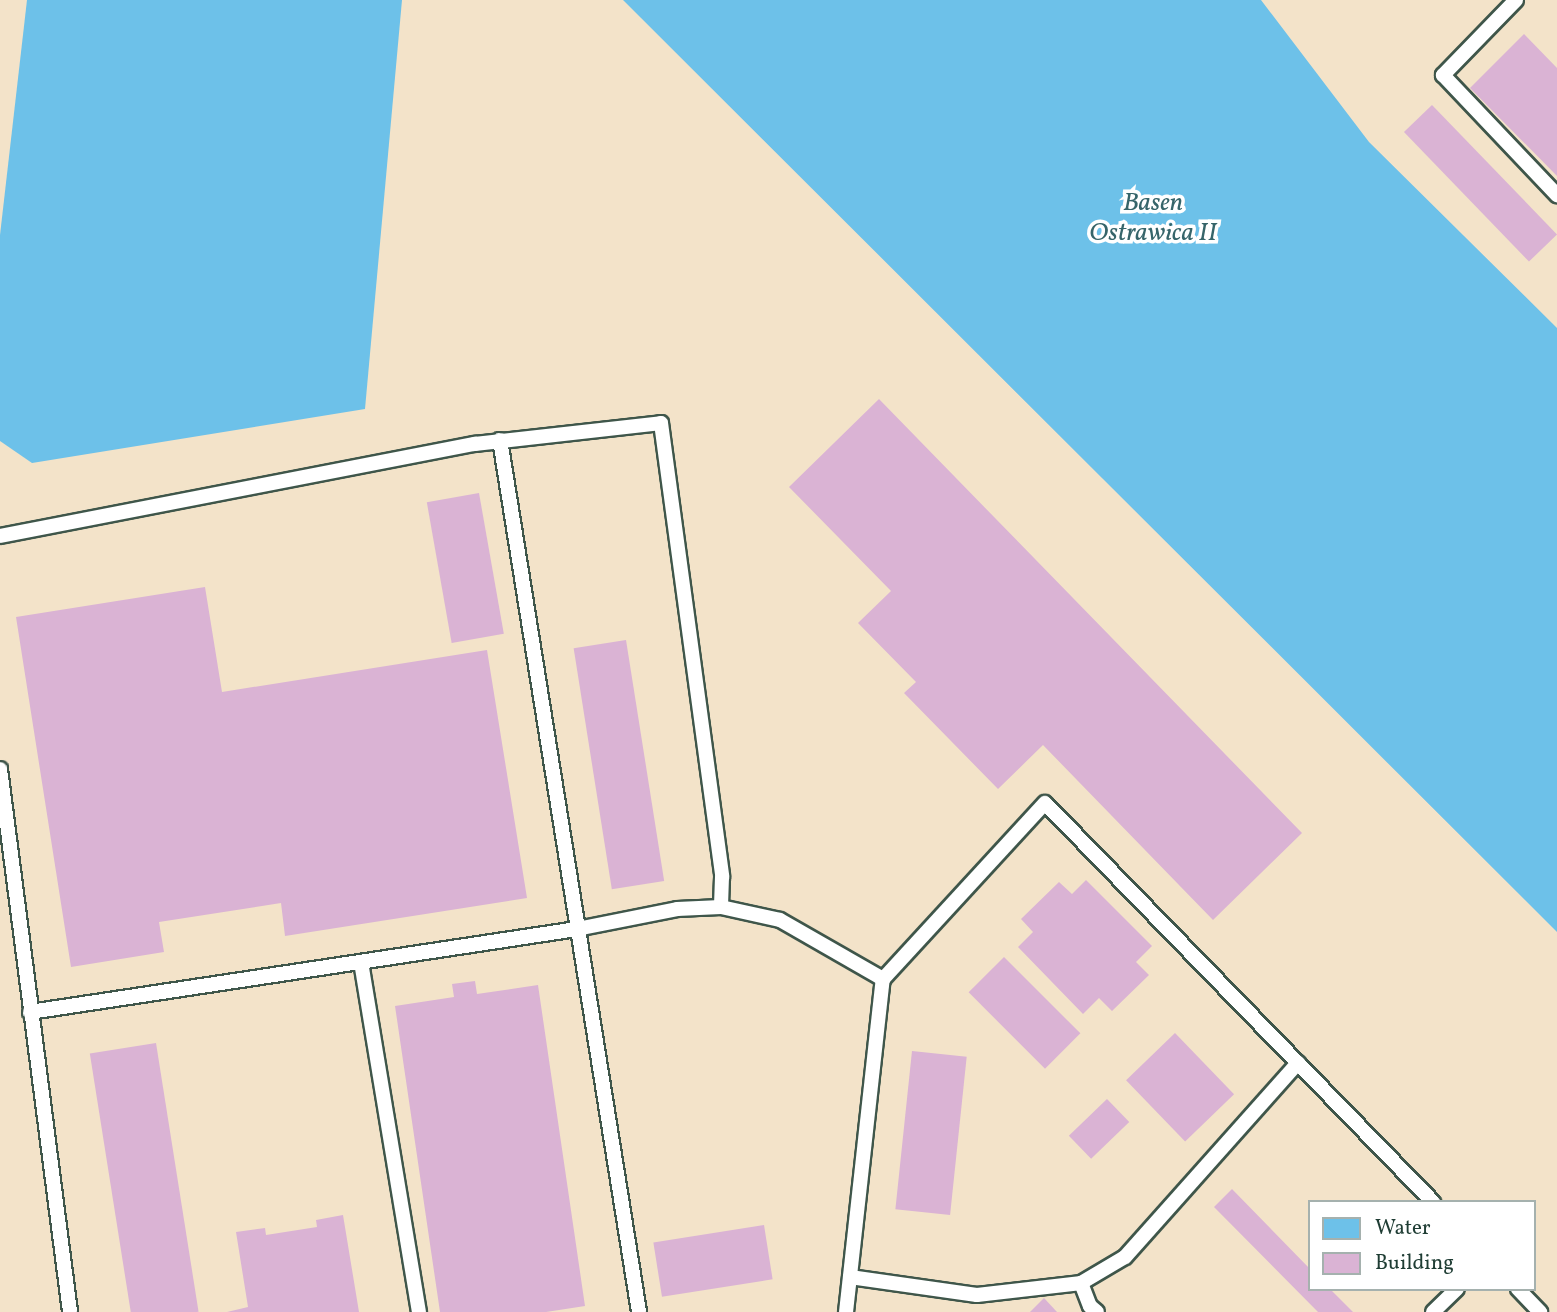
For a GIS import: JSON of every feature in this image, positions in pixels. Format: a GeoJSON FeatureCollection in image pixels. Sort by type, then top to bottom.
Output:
{"type":"FeatureCollection","features":[{"type":"Feature","properties":{"kind":"lane"},"geometry":{"type":"LineString","coordinates":[[1516,0],[1443,75],[1557,195]]}},
{"type":"Feature","properties":{"kind":"lane"},"geometry":{"type":"LineString","coordinates":[[0,536],[500,440],[661,423],[722,877],[721,907]]}},
{"type":"Feature","properties":{"kind":"lane"},"geometry":{"type":"LineString","coordinates":[[500,440],[639,1312]]}},
{"type":"Feature","properties":{"kind":"lane"},"geometry":{"type":"LineString","coordinates":[[0,769],[70,1312]]}},
{"type":"Feature","properties":{"kind":"lane"},"geometry":{"type":"LineString","coordinates":[[846,1312],[883,979],[1045,803],[1431,1200]]}},
{"type":"Feature","properties":{"kind":"lane"},"geometry":{"type":"LineString","coordinates":[[30,1012],[577,929],[677,909],[721,907],[780,920],[883,979]]}},
{"type":"Feature","properties":{"kind":"lane"},"geometry":{"type":"LineString","coordinates":[[360,962],[419,1312]]}},
{"type":"Feature","properties":{"kind":"lane"},"geometry":{"type":"LineString","coordinates":[[850,1277],[977,1295],[1081,1283],[1125,1256],[1298,1063]]}},
{"type":"Feature","properties":{"kind":"lane"},"geometry":{"type":"LineString","coordinates":[[1081,1283],[1090,1306],[1097,1312]]}},
{"type":"Feature","properties":{"kind":"lane"},"geometry":{"type":"LineString","coordinates":[[1433,1312],[1455,1291]]}},
{"type":"Feature","properties":{"kind":"lane"},"geometry":{"type":"LineString","coordinates":[[1520,1291],[1540,1312]]}},
{"type":"Feature","properties":{"kind":"water"},"geometry":{"type":"Polygon","coordinates":[[[27,0],[402,0],[365,409],[32,463],[0,441],[0,235],[27,0]]]}},
{"type":"Feature","properties":{"kind":"water","name":"Basen Ostrawica II"},"geometry":{"type":"Polygon","coordinates":[[[623,0],[1261,0],[1369,142],[1557,328],[1557,932],[623,0]]]}},
{"type":"Feature","properties":{"kind":"building"},"geometry":{"type":"Polygon","coordinates":[[[1524,34],[1557,68],[1557,176],[1470,88],[1524,34]]]}},
{"type":"Feature","properties":{"kind":"building"},"geometry":{"type":"Polygon","coordinates":[[[1432,105],[1557,234],[1529,262],[1404,132],[1432,105]]]}},
{"type":"Feature","properties":{"kind":"building"},"geometry":{"type":"Polygon","coordinates":[[[879,399],[1302,833],[1213,920],[1043,745],[998,789],[904,693],[916,682],[858,623],[891,591],[789,487],[879,399]]]}},
{"type":"Feature","properties":{"kind":"building"},"geometry":{"type":"Polygon","coordinates":[[[479,493],[504,634],[452,643],[427,502],[479,493]]]}},
{"type":"Feature","properties":{"kind":"building"},"geometry":{"type":"Polygon","coordinates":[[[205,587],[222,692],[487,650],[527,898],[285,936],[281,903],[159,922],[164,952],[71,967],[16,617],[205,587]]]}},
{"type":"Feature","properties":{"kind":"building"},"geometry":{"type":"Polygon","coordinates":[[[626,640],[664,881],[612,889],[574,648],[626,640]]]}},
{"type":"Feature","properties":{"kind":"building"},"geometry":{"type":"Polygon","coordinates":[[[1086,880],[1152,946],[1136,962],[1149,975],[1112,1011],[1099,998],[1083,1014],[1018,947],[1033,932],[1021,919],[1059,882],[1072,894],[1086,880]]]}},
{"type":"Feature","properties":{"kind":"building"},"geometry":{"type":"Polygon","coordinates":[[[1004,957],[1080,1033],[1045,1069],[969,992],[1004,957]]]}},
{"type":"Feature","properties":{"kind":"building"},"geometry":{"type":"Polygon","coordinates":[[[475,981],[477,994],[538,985],[585,1306],[546,1312],[440,1312],[395,1006],[454,997],[452,984],[475,981]]]}},
{"type":"Feature","properties":{"kind":"building"},"geometry":{"type":"Polygon","coordinates":[[[1175,1033],[1234,1094],[1185,1141],[1126,1080],[1175,1033]]]}},
{"type":"Feature","properties":{"kind":"building"},"geometry":{"type":"Polygon","coordinates":[[[156,1043],[199,1312],[131,1312],[90,1053],[156,1043]]]}},
{"type":"Feature","properties":{"kind":"building"},"geometry":{"type":"Polygon","coordinates":[[[912,1051],[967,1057],[950,1215],[895,1209],[912,1051]]]}},
{"type":"Feature","properties":{"kind":"building"},"geometry":{"type":"Polygon","coordinates":[[[1107,1099],[1129,1122],[1091,1159],[1069,1136],[1107,1099]]]}},
{"type":"Feature","properties":{"kind":"building"},"geometry":{"type":"Polygon","coordinates":[[[1232,1189],[1308,1267],[1308,1291],[1332,1291],[1353,1312],[1318,1312],[1214,1207],[1232,1189]]]}},
{"type":"Feature","properties":{"kind":"building"},"geometry":{"type":"Polygon","coordinates":[[[343,1215],[359,1312],[227,1312],[248,1307],[236,1232],[265,1228],[266,1235],[317,1227],[316,1220],[343,1215]]]}},
{"type":"Feature","properties":{"kind":"building"},"geometry":{"type":"Polygon","coordinates":[[[764,1225],[773,1279],[662,1297],[653,1243],[764,1225]]]}},
{"type":"Feature","properties":{"kind":"building"},"geometry":{"type":"Polygon","coordinates":[[[1044,1298],[1057,1312],[1030,1312],[1044,1298]]]}}]}
